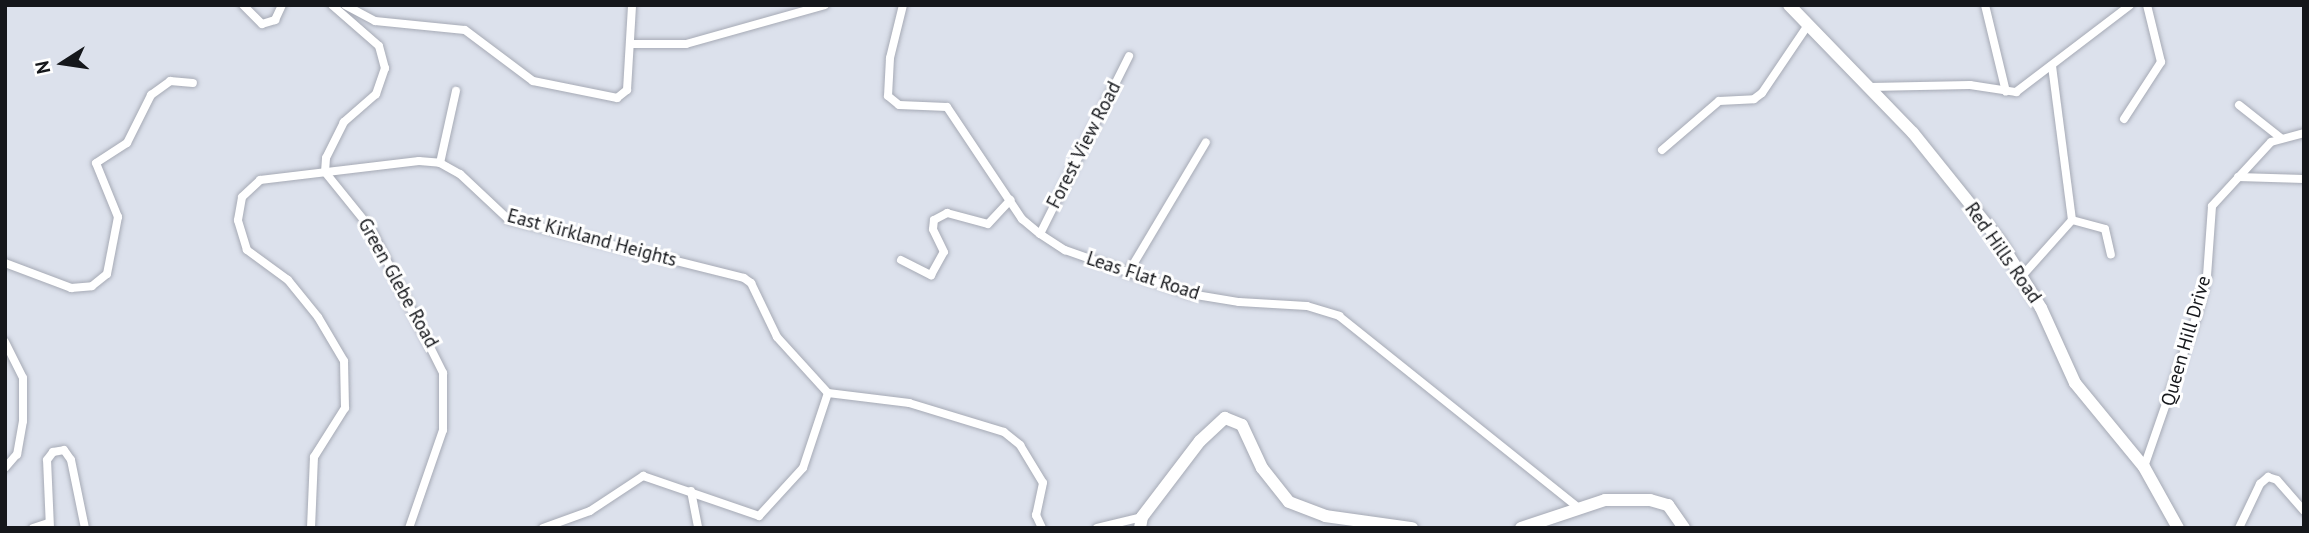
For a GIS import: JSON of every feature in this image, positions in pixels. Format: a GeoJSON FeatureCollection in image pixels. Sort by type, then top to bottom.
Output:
{"type":"FeatureCollection","features":[{"type":"Feature","properties":{"kind":"main road","name":"Red Hills Road"},"geometry":{"type":"LineString","coordinates":[[1789,5],[1870,87],[1948,176],[2022,276],[2075,383],[2144,467],[2178,528]]}},
{"type":"Feature","properties":{"kind":"main road"},"geometry":{"type":"LineString","coordinates":[[1141,522],[1200,441],[1225,418],[1242,425],[1268,477],[1289,502],[1325,516],[1412,528]]}},
{"type":"Feature","properties":{"kind":"main road"},"geometry":{"type":"LineString","coordinates":[[1521,528],[1605,500],[1658,501],[1679,517],[1684,528]]}},
{"type":"Feature","properties":{"kind":"street"},"geometry":{"type":"LineString","coordinates":[[243,5],[262,24],[269,24],[282,5]]}},
{"type":"Feature","properties":{"kind":"street"},"geometry":{"type":"LineString","coordinates":[[325,172],[326,158],[344,122],[376,94],[385,68],[379,46],[332,5]]}},
{"type":"Feature","properties":{"kind":"street"},"geometry":{"type":"LineString","coordinates":[[345,5],[375,22],[466,30],[533,81],[617,98],[627,90],[632,44],[632,5]]}},
{"type":"Feature","properties":{"kind":"street"},"geometry":{"type":"LineString","coordinates":[[632,44],[686,44],[825,5]]}},
{"type":"Feature","properties":{"kind":"street","name":"Leas Flat Road"},"geometry":{"type":"LineString","coordinates":[[903,5],[890,58],[888,96],[899,105],[947,107],[1022,219],[1040,234],[1065,250],[1190,294],[1239,303],[1307,306],[1339,316],[1579,508]]}},
{"type":"Feature","properties":{"kind":"street"},"geometry":{"type":"LineString","coordinates":[[1985,5],[2006,92]]}},
{"type":"Feature","properties":{"kind":"street"},"geometry":{"type":"LineString","coordinates":[[1870,87],[1958,85],[2016,92],[2130,5]]}},
{"type":"Feature","properties":{"kind":"street"},"geometry":{"type":"LineString","coordinates":[[2124,119],[2161,62],[2147,5]]}},
{"type":"Feature","properties":{"kind":"street"},"geometry":{"type":"LineString","coordinates":[[1662,150],[1719,101],[1754,99],[1762,93],[1808,25]]}},
{"type":"Feature","properties":{"kind":"street","name":"Forest View Road"},"geometry":{"type":"LineString","coordinates":[[1040,234],[1129,56]]}},
{"type":"Feature","properties":{"kind":"street"},"geometry":{"type":"LineString","coordinates":[[2052,66],[2073,220]]}},
{"type":"Feature","properties":{"kind":"street"},"geometry":{"type":"LineString","coordinates":[[5,263],[71,288],[92,286],[107,274],[118,217],[96,163],[127,144],[151,95],[170,81],[193,83]]}},
{"type":"Feature","properties":{"kind":"street"},"geometry":{"type":"LineString","coordinates":[[311,528],[314,457],[345,408],[344,361],[318,317],[288,280],[247,250],[238,220],[242,197],[260,180],[419,161],[439,163],[456,91]]}},
{"type":"Feature","properties":{"kind":"street"},"geometry":{"type":"LineString","coordinates":[[2239,105],[2281,138]]}},
{"type":"Feature","properties":{"kind":"street","name":"Queen Hill Drive"},"geometry":{"type":"LineString","coordinates":[[2144,467],[2196,318],[2207,276],[2212,206],[2255,156],[2281,138],[2304,133]]}},
{"type":"Feature","properties":{"kind":"street"},"geometry":{"type":"LineString","coordinates":[[1128,273],[1206,142]]}},
{"type":"Feature","properties":{"kind":"street","name":"East Kirkland Heights"},"geometry":{"type":"LineString","coordinates":[[439,163],[460,174],[509,219],[744,278],[751,283],[778,337],[828,393]]}},
{"type":"Feature","properties":{"kind":"street","name":"Green Glebe Road"},"geometry":{"type":"LineString","coordinates":[[325,172],[371,229],[443,373],[443,429],[410,528]]}},
{"type":"Feature","properties":{"kind":"street"},"geometry":{"type":"LineString","coordinates":[[2238,177],[2304,179]]}},
{"type":"Feature","properties":{"kind":"street"},"geometry":{"type":"LineString","coordinates":[[901,260],[930,275],[944,252],[933,229],[934,219],[947,213],[988,223],[1010,200]]}},
{"type":"Feature","properties":{"kind":"street"},"geometry":{"type":"LineString","coordinates":[[2073,220],[2105,229],[2111,254]]}},
{"type":"Feature","properties":{"kind":"street"},"geometry":{"type":"LineString","coordinates":[[2022,276],[2073,220]]}},
{"type":"Feature","properties":{"kind":"street"},"geometry":{"type":"LineString","coordinates":[[5,342],[23,378],[23,421],[17,454],[5,468]]}},
{"type":"Feature","properties":{"kind":"street"},"geometry":{"type":"LineString","coordinates":[[543,528],[590,511],[643,476],[691,491],[753,516],[768,510],[803,468],[828,393],[909,403],[1004,432],[1020,445],[1043,484],[1036,515],[1042,528]]}},
{"type":"Feature","properties":{"kind":"street"},"geometry":{"type":"LineString","coordinates":[[33,528],[49,525],[47,460],[53,452],[64,450],[71,460],[85,528]]}},
{"type":"Feature","properties":{"kind":"street"},"geometry":{"type":"LineString","coordinates":[[2239,528],[2260,484],[2268,477],[2277,480],[2304,511]]}},
{"type":"Feature","properties":{"kind":"street"},"geometry":{"type":"LineString","coordinates":[[691,491],[698,528]]}},
{"type":"Feature","properties":{"kind":"street"},"geometry":{"type":"LineString","coordinates":[[1097,528],[1141,522]]}}]}
